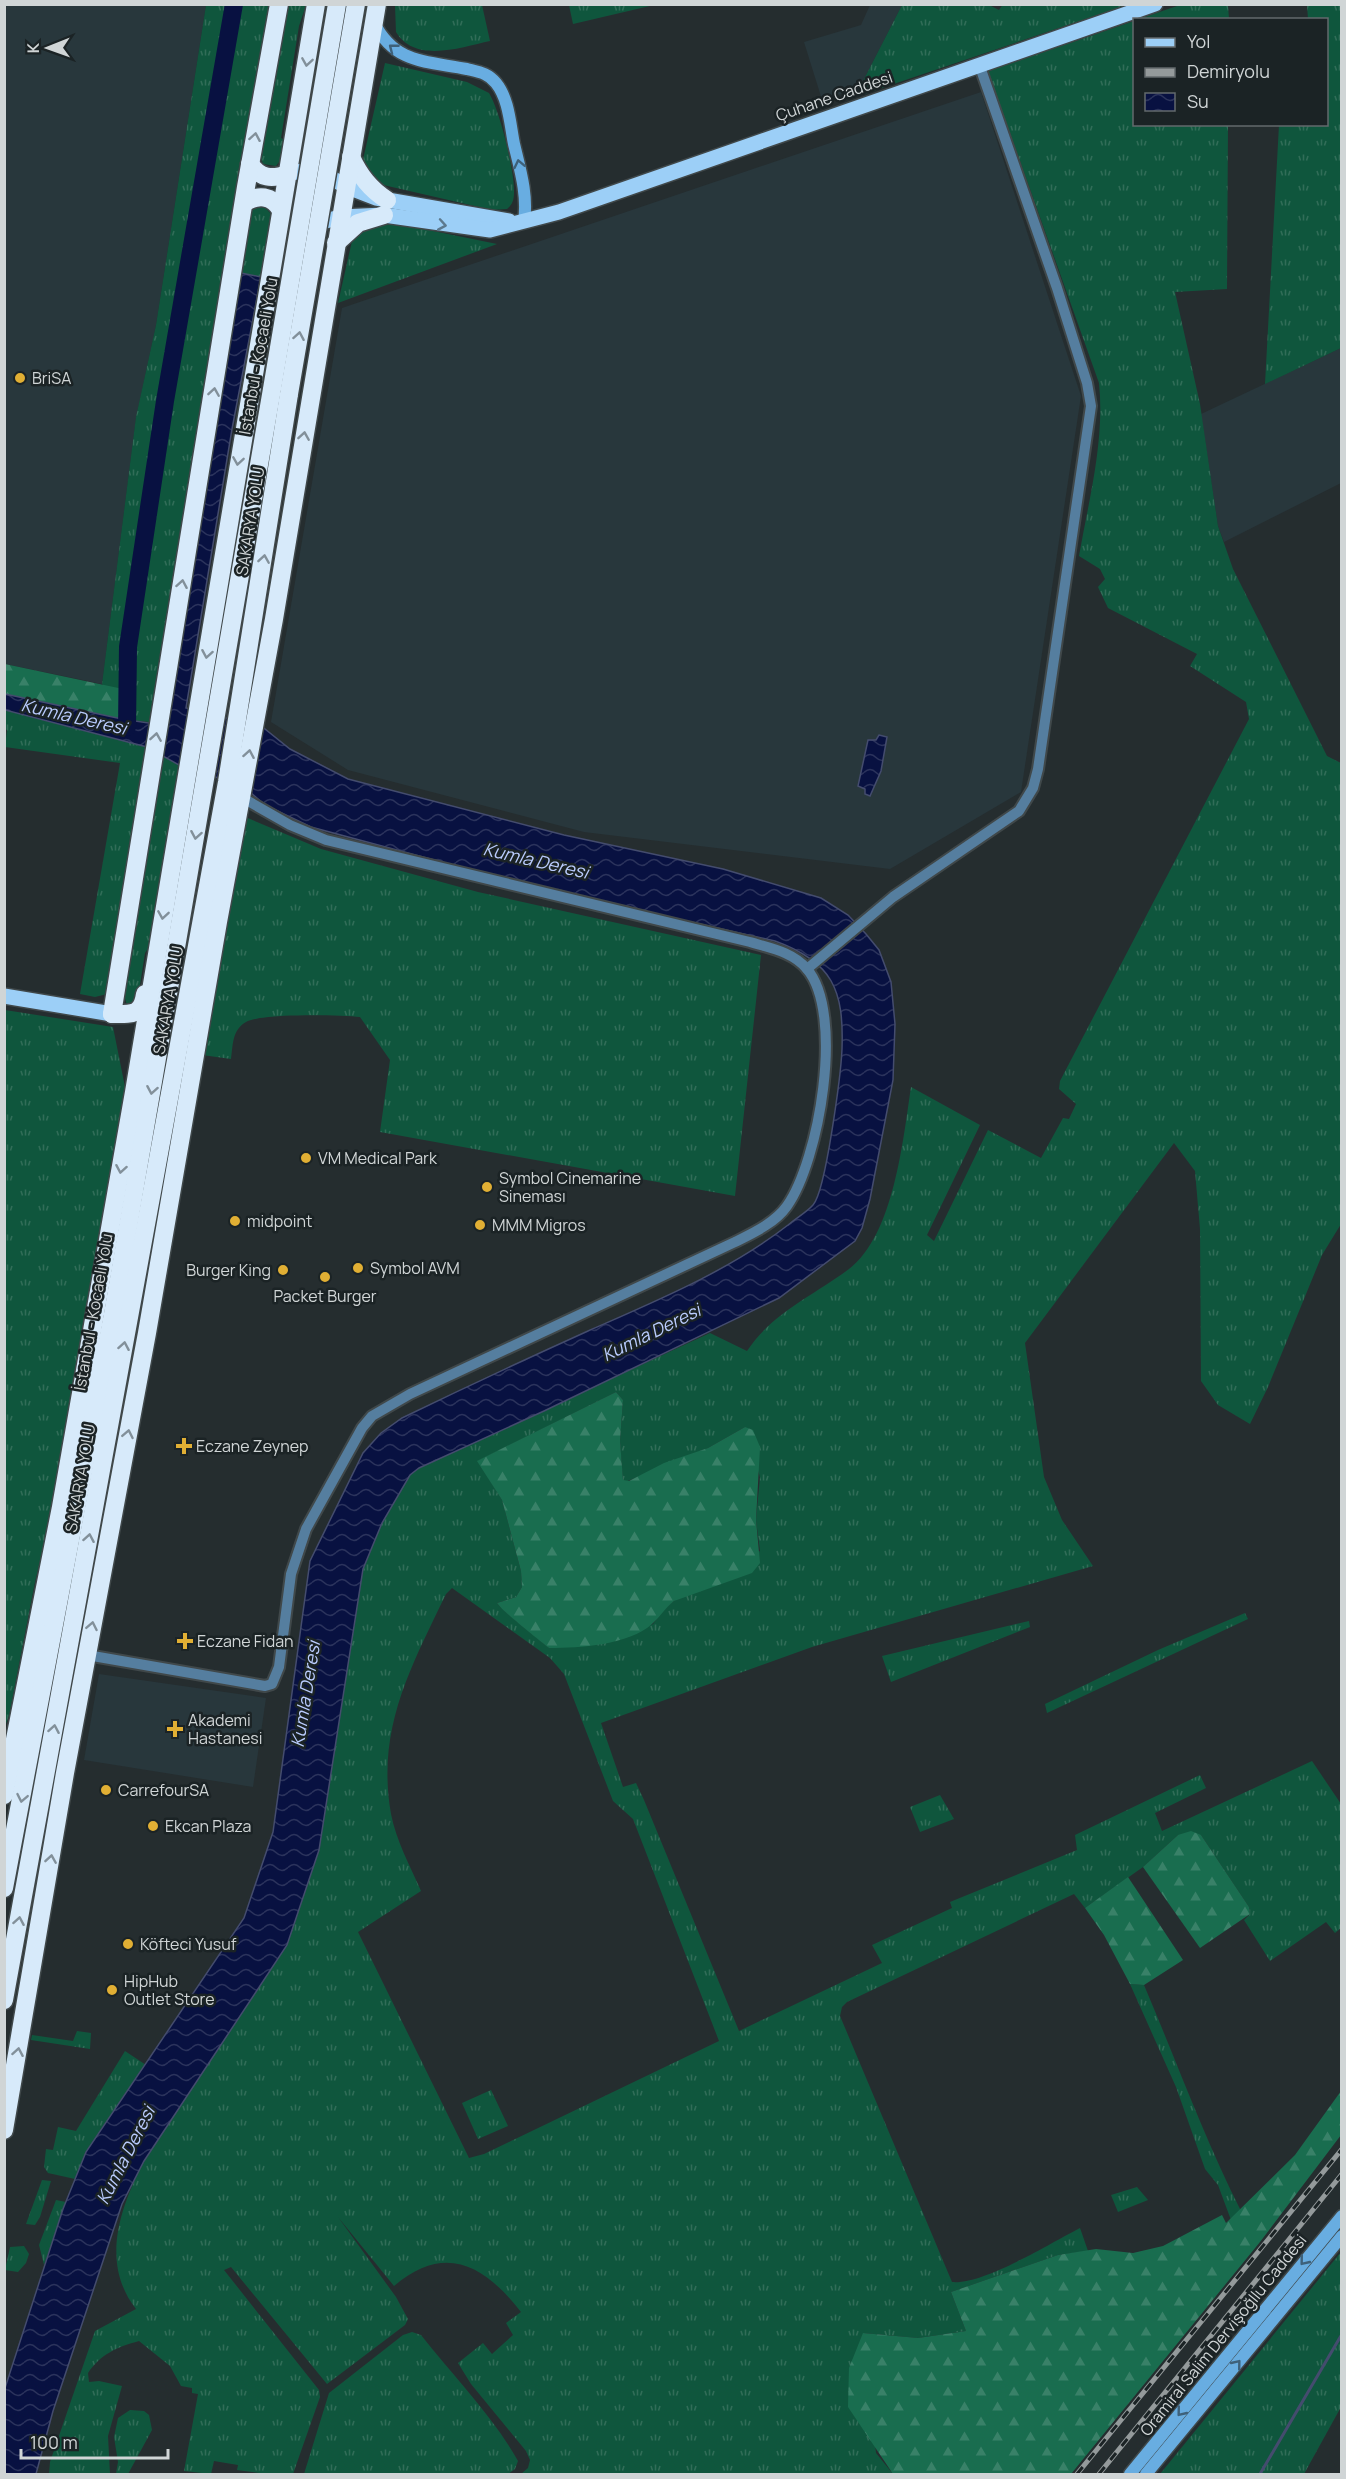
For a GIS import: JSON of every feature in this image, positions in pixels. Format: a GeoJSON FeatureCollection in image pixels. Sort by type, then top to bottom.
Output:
{"type":"FeatureCollection","features":[{"type":"Feature","properties":{"kind":"highway"},"geometry":{"type":"LineString","coordinates":[[112,1014],[161,704],[198,496],[250,164],[279,4]]}},
{"type":"Feature","properties":{"kind":"highway"},"geometry":{"type":"LineString","coordinates":[[4,1795],[12,1726],[61,1507],[141,1052],[196,711],[316,4]]}},
{"type":"Feature","properties":{"kind":"highway","name":"İstanbul - Kocaeli Yolu"},"geometry":{"type":"LineString","coordinates":[[4,1888],[113,1314],[222,682],[281,391],[337,4]]}},
{"type":"Feature","properties":{"kind":"highway","name":"SAKARYA YOLU"},"geometry":{"type":"LineString","coordinates":[[4,2000],[237,788],[281,391],[356,4]]}},
{"type":"Feature","properties":{"kind":"highway"},"geometry":{"type":"LineString","coordinates":[[245,715],[286,540],[377,4]]}},
{"type":"Feature","properties":{"kind":"highway"},"geometry":{"type":"LineString","coordinates":[[296,125],[311,142],[322,145],[335,144],[355,132]]}},
{"type":"Feature","properties":{"kind":"highway"},"geometry":{"type":"LineString","coordinates":[[336,243],[358,223],[386,208],[358,173],[351,157]]}},
{"type":"Feature","properties":{"kind":"highway"},"geometry":{"type":"LineString","coordinates":[[250,164],[261,176],[268,178],[288,174]]}},
{"type":"Feature","properties":{"kind":"highway"},"geometry":{"type":"LineString","coordinates":[[244,203],[252,198],[264,197],[276,202],[281,210]]}},
{"type":"Feature","properties":{"kind":"highway"},"geometry":{"type":"LineString","coordinates":[[274,253],[291,244],[306,245],[319,251],[332,269]]}},
{"type":"Feature","properties":{"kind":"highway"},"geometry":{"type":"LineString","coordinates":[[222,682],[227,538]]}},
{"type":"Feature","properties":{"kind":"highway"},"geometry":{"type":"LineString","coordinates":[[4,2130],[87,1655],[147,1333],[237,788]]}},
{"type":"Feature","properties":{"kind":"highway"},"geometry":{"type":"LineString","coordinates":[[112,1014],[136,1014],[141,1010],[148,968],[158,945]]}},
{"type":"Feature","properties":{"kind":"highway"},"geometry":{"type":"LineString","coordinates":[[112,1014],[130,1023],[139,1040],[141,1052]]}},
{"type":"Feature","properties":{"kind":"main road","name":"Çuhane Caddesi"},"geometry":{"type":"LineString","coordinates":[[386,208],[524,221],[651,180],[1155,4]]}},
{"type":"Feature","properties":{"kind":"main road"},"geometry":{"type":"LineString","coordinates":[[374,23],[388,45],[400,54],[483,73],[497,84],[507,109],[520,172],[525,198],[524,221]]}},
{"type":"Feature","properties":{"kind":"main road"},"geometry":{"type":"LineString","coordinates":[[288,174],[315,168],[386,208]]}},
{"type":"Feature","properties":{"kind":"main road"},"geometry":{"type":"LineString","coordinates":[[281,210],[294,222],[307,226],[386,208]]}},
{"type":"Feature","properties":{"kind":"main road"},"geometry":{"type":"LineString","coordinates":[[4,996],[112,1014]]}},
{"type":"Feature","properties":{"kind":"main road","name":"Oramiral Salim Dervişoğllu Caddesi"},"geometry":{"type":"LineString","coordinates":[[1130,2475],[1341,2216]]}},
{"type":"Feature","properties":{"kind":"main road","name":"Oramiral Salim Dervişoğllu Caddesi"},"geometry":{"type":"LineString","coordinates":[[1146,2475],[1341,2236]]}},
{"type":"Feature","properties":{"kind":"street"},"geometry":{"type":"LineString","coordinates":[[809,967],[893,897],[1019,811],[1033,788],[1090,421],[1090,395],[979,64]]}},
{"type":"Feature","properties":{"kind":"street"},"geometry":{"type":"LineString","coordinates":[[87,1655],[265,1686],[272,1684],[279,1666],[297,1553],[328,1485],[362,1428],[372,1416],[408,1395],[735,1242],[772,1221],[786,1208],[797,1189],[806,1164],[825,1072],[824,1003],[809,967],[780,951],[326,840],[290,825],[237,788]]}},
{"type":"Feature","properties":{"kind":"shaded area"},"geometry":{"type":"Polygon","coordinates":[[[5,5],[206,5],[156,325],[136,418],[102,684],[5,664],[5,5]]]}},
{"type":"Feature","properties":{"kind":"shaded area"},"geometry":{"type":"Polygon","coordinates":[[[870,5],[902,5],[862,83],[823,103],[804,42],[861,25],[870,5]]]}},
{"type":"Feature","properties":{"kind":"shaded area"},"geometry":{"type":"Polygon","coordinates":[[[981,92],[1081,396],[1021,792],[890,869],[584,832],[348,770],[271,722],[342,308],[981,92]]]}},
{"type":"Feature","properties":{"kind":"shaded area"},"geometry":{"type":"Polygon","coordinates":[[[1341,348],[1341,483],[1224,542],[1218,526],[1201,414],[1341,348]]]}},
{"type":"Feature","properties":{"kind":"shaded area","name":"Akademi Hastanesi"},"geometry":{"type":"Polygon","coordinates":[[[99,1674],[266,1698],[253,1787],[84,1760],[99,1674]]]}},
{"type":"Feature","properties":{"kind":"green space"},"geometry":{"type":"Polygon","coordinates":[[[569,4],[654,5],[573,24],[569,4]]]}},
{"type":"Feature","properties":{"kind":"green space"},"geometry":{"type":"Polygon","coordinates":[[[1003,4],[1127,5],[864,94],[862,83],[902,5],[989,5],[999,10],[1003,4]]]}},
{"type":"Feature","properties":{"kind":"green space"},"geometry":{"type":"Polygon","coordinates":[[[1183,4],[1228,5],[1229,18],[1142,18],[1183,4]]]}},
{"type":"Feature","properties":{"kind":"green space"},"geometry":{"type":"Polygon","coordinates":[[[206,5],[270,5],[149,722],[122,719],[125,705],[102,684],[136,417],[156,325],[206,5]]]}},
{"type":"Feature","properties":{"kind":"green space"},"geometry":{"type":"Polygon","coordinates":[[[284,5],[306,5],[299,26],[281,138],[283,139],[282,158],[276,166],[263,164],[260,156],[284,5]]]}},
{"type":"Feature","properties":{"kind":"green space"},"geometry":{"type":"Polygon","coordinates":[[[395,5],[482,5],[490,41],[440,51],[415,48],[404,42],[396,32],[395,5]]]}},
{"type":"Feature","properties":{"kind":"green space"},"geometry":{"type":"Polygon","coordinates":[[[1307,5],[1341,5],[1341,348],[1265,384],[1279,126],[1328,126],[1328,18],[1308,18],[1307,5]]]}},
{"type":"Feature","properties":{"kind":"green space"},"geometry":{"type":"Polygon","coordinates":[[[1133,21],[1133,126],[1228,126],[1227,289],[1175,292],[1200,404],[1218,526],[1233,569],[1327,756],[1341,763],[1341,1224],[1322,1255],[1268,1387],[1250,1424],[1218,1405],[1201,1381],[1200,1229],[1195,1171],[1174,1143],[1025,1343],[1044,1477],[1062,1520],[1093,1566],[812,1647],[601,1723],[623,1787],[636,1783],[644,1800],[739,2031],[882,1963],[872,1945],[952,1908],[950,1902],[1077,1850],[1075,1835],[1200,1775],[1206,1788],[1155,1813],[1162,1831],[1312,1761],[1341,1804],[1341,1928],[1335,1933],[1326,1922],[1270,1961],[1244,1920],[1250,1914],[1249,1907],[1201,1835],[1178,1835],[1143,1867],[1085,1908],[1074,1894],[847,2002],[842,2007],[840,2016],[952,2282],[981,2277],[998,2270],[1080,2228],[1088,2251],[1058,2255],[951,2292],[966,2331],[918,2338],[863,2333],[876,2453],[893,2474],[521,2474],[528,2468],[530,2460],[526,2451],[471,2384],[458,2363],[483,2343],[492,2354],[513,2335],[506,2323],[521,2312],[493,2282],[463,2265],[448,2263],[431,2265],[413,2273],[394,2286],[338,2217],[396,2297],[408,2319],[405,2325],[327,2384],[231,2267],[224,2270],[319,2390],[320,2397],[293,2474],[266,2474],[237,2470],[238,2465],[214,2461],[211,2474],[184,2471],[198,2394],[192,2393],[192,2388],[181,2386],[170,2366],[139,2341],[110,2352],[88,2373],[89,2382],[99,2381],[122,2386],[108,2436],[110,2474],[49,2474],[50,2462],[95,2331],[136,2309],[125,2291],[116,2254],[121,2216],[135,2179],[144,2161],[287,1945],[319,1850],[363,1569],[382,1523],[410,1475],[419,1468],[710,1333],[747,1351],[757,1337],[781,1315],[849,1269],[864,1254],[877,1234],[894,1185],[911,1087],[980,1125],[927,1235],[934,1241],[988,1130],[1041,1158],[1063,1118],[1069,1119],[1076,1104],[1059,1089],[1060,1081],[1249,719],[1246,702],[1190,666],[1197,654],[1108,608],[1098,587],[1105,579],[1100,569],[1079,556],[1098,448],[1099,383],[988,71],[1133,21]],[[616,1392],[478,1461],[502,1500],[521,1571],[522,1587],[516,1597],[497,1603],[549,1648],[605,1643],[653,1624],[665,1608],[674,1601],[760,1551],[756,1520],[760,1477],[745,1427],[708,1448],[623,1483],[620,1441],[623,1400],[616,1392]],[[452,1588],[446,1594],[409,1673],[393,1726],[388,1754],[388,1783],[393,1824],[421,1891],[358,1932],[469,2158],[484,2154],[719,2041],[633,1819],[613,1801],[564,1674],[550,1658],[452,1588]]]}},
{"type":"Feature","properties":{"kind":"green space"},"geometry":{"type":"Polygon","coordinates":[[[385,63],[467,82],[489,93],[502,127],[514,183],[514,198],[507,209],[492,210],[379,184],[362,164],[385,63]]]}},
{"type":"Feature","properties":{"kind":"green space"},"geometry":{"type":"Polygon","coordinates":[[[263,205],[271,214],[261,277],[241,273],[249,214],[252,208],[263,205]]]}},
{"type":"Feature","properties":{"kind":"green space"},"geometry":{"type":"Polygon","coordinates":[[[387,223],[497,244],[338,303],[352,241],[367,226],[387,223]]]}},
{"type":"Feature","properties":{"kind":"green space"},"geometry":{"type":"Polygon","coordinates":[[[5,664],[123,689],[125,705],[122,719],[5,694],[5,664]]]}},
{"type":"Feature","properties":{"kind":"green space"},"geometry":{"type":"Polygon","coordinates":[[[5,710],[147,747],[107,994],[95,997],[80,994],[120,763],[5,747],[7,730],[5,729],[5,710]]]}},
{"type":"Feature","properties":{"kind":"green space"},"geometry":{"type":"Polygon","coordinates":[[[158,753],[179,765],[153,941],[145,953],[137,1004],[127,1005],[123,992],[158,753]]]}},
{"type":"Feature","properties":{"kind":"green space"},"geometry":{"type":"Polygon","coordinates":[[[243,816],[321,849],[478,892],[761,955],[735,1196],[380,1132],[390,1060],[360,1017],[301,1015],[254,1019],[241,1025],[238,1029],[234,1038],[231,1059],[202,1055],[243,816]]]}},
{"type":"Feature","properties":{"kind":"green space"},"geometry":{"type":"Polygon","coordinates":[[[5,1010],[113,1027],[126,1092],[54,1504],[5,1726],[5,1010]]]}},
{"type":"Feature","properties":{"kind":"green space"},"geometry":{"type":"Polygon","coordinates":[[[616,1392],[623,1400],[620,1441],[623,1480],[629,1481],[664,1463],[708,1448],[745,1427],[753,1430],[760,1447],[756,1520],[760,1563],[752,1573],[674,1601],[652,1624],[630,1637],[589,1646],[549,1648],[497,1603],[516,1597],[522,1587],[521,1571],[502,1500],[477,1461],[616,1392]]]}},
{"type":"Feature","properties":{"kind":"green space"},"geometry":{"type":"Polygon","coordinates":[[[1245,1613],[1248,1619],[1047,1713],[1045,1704],[1158,1650],[1245,1613]]]}},
{"type":"Feature","properties":{"kind":"green space"},"geometry":{"type":"Polygon","coordinates":[[[1029,1621],[1030,1627],[891,1682],[882,1656],[1029,1621]]]}},
{"type":"Feature","properties":{"kind":"green space"},"geometry":{"type":"Polygon","coordinates":[[[940,1795],[954,1819],[920,1832],[910,1807],[940,1795]]]}},
{"type":"Feature","properties":{"kind":"green space"},"geometry":{"type":"Polygon","coordinates":[[[1191,1831],[1201,1835],[1249,1907],[1250,1914],[1200,1948],[1143,1867],[1178,1835],[1191,1831]]]}},
{"type":"Feature","properties":{"kind":"green space"},"geometry":{"type":"Polygon","coordinates":[[[1128,1877],[1183,1960],[1144,1985],[1130,1984],[1104,1935],[1085,1908],[1128,1877]]]}},
{"type":"Feature","properties":{"kind":"green space"},"geometry":{"type":"Polygon","coordinates":[[[1130,1984],[1144,1985],[1202,2127],[1241,2211],[1231,2220],[1218,2185],[1205,2169],[1176,2087],[1130,1984]]]}},
{"type":"Feature","properties":{"kind":"green space"},"geometry":{"type":"Polygon","coordinates":[[[77,2031],[91,2033],[90,2049],[31,2040],[32,2035],[73,2041],[77,2031]]]}},
{"type":"Feature","properties":{"kind":"green space"},"geometry":{"type":"Polygon","coordinates":[[[125,2051],[146,2065],[86,2152],[75,2179],[48,2173],[44,2167],[46,2149],[53,2150],[58,2127],[76,2131],[125,2051]]]}},
{"type":"Feature","properties":{"kind":"green space"},"geometry":{"type":"Polygon","coordinates":[[[491,2090],[508,2126],[478,2139],[462,2103],[491,2090]]]}},
{"type":"Feature","properties":{"kind":"green space"},"geometry":{"type":"Polygon","coordinates":[[[1341,2091],[1341,2135],[1260,2242],[1071,2474],[893,2474],[848,2407],[849,2368],[863,2333],[918,2338],[966,2331],[951,2292],[1058,2255],[1096,2249],[1133,2253],[1163,2246],[1222,2215],[1226,2223],[1295,2155],[1341,2091]]]}},
{"type":"Feature","properties":{"kind":"green space"},"geometry":{"type":"Polygon","coordinates":[[[42,2180],[51,2181],[40,2217],[35,2225],[26,2224],[42,2180]]]}},
{"type":"Feature","properties":{"kind":"green space"},"geometry":{"type":"Polygon","coordinates":[[[1137,2187],[1148,2200],[1118,2212],[1111,2195],[1137,2187]]]}},
{"type":"Feature","properties":{"kind":"green space"},"geometry":{"type":"Polygon","coordinates":[[[56,2200],[66,2202],[44,2265],[39,2245],[56,2200]]]}},
{"type":"Feature","properties":{"kind":"green space"},"geometry":{"type":"Polygon","coordinates":[[[24,2246],[29,2254],[26,2263],[18,2272],[5,2270],[10,2247],[24,2246]]]}},
{"type":"Feature","properties":{"kind":"green space"},"geometry":{"type":"Polygon","coordinates":[[[1341,2252],[1341,2407],[1304,2474],[1160,2474],[1341,2252]]]}},
{"type":"Feature","properties":{"kind":"green space"},"geometry":{"type":"Polygon","coordinates":[[[412,2332],[421,2335],[497,2428],[518,2461],[515,2469],[508,2474],[304,2474],[329,2393],[403,2335],[412,2332]]]}},
{"type":"Feature","properties":{"kind":"green space"},"geometry":{"type":"Polygon","coordinates":[[[130,2410],[144,2411],[149,2415],[152,2430],[128,2474],[116,2474],[118,2462],[114,2437],[118,2418],[130,2410]]]}},
{"type":"Feature","properties":{"kind":"water","name":"Kumla Deresi"},"geometry":{"type":"Polygon","coordinates":[[[241,273],[261,277],[232,429],[186,708],[238,721],[255,721],[290,749],[348,779],[564,835],[723,869],[821,898],[848,915],[879,950],[891,982],[895,1024],[893,1080],[870,1199],[862,1228],[855,1241],[779,1298],[544,1411],[419,1468],[410,1475],[382,1523],[363,1569],[319,1850],[287,1945],[144,2161],[122,2204],[53,2411],[36,2474],[5,2474],[5,2388],[63,2209],[86,2152],[244,1918],[273,1832],[310,1561],[363,1453],[381,1433],[402,1418],[717,1271],[765,1242],[808,1210],[818,1195],[823,1178],[841,1062],[841,1010],[837,994],[822,969],[795,949],[775,941],[531,886],[311,827],[265,805],[243,786],[179,765],[147,747],[5,710],[5,694],[122,719],[168,726],[241,273]]]}},
{"type":"Feature","properties":{"kind":"water"},"geometry":{"type":"Polygon","coordinates":[[[879,735],[887,737],[881,771],[870,796],[865,794],[865,789],[858,786],[868,740],[876,740],[879,735]]]}},
{"type":"Feature","properties":{"kind":"waterway","name":"Kumla Deresi"},"geometry":{"type":"LineString","coordinates":[[127,727],[128,647],[165,401],[234,4]]}},
{"type":"Feature","properties":{"kind":"waterway"},"geometry":{"type":"LineString","coordinates":[[1260,2474],[1342,2334]]}},
{"type":"Feature","properties":{"kind":"railway"},"geometry":{"type":"LineString","coordinates":[[1077,2474],[1342,2149]]}},
{"type":"Feature","properties":{"kind":"railway"},"geometry":{"type":"LineString","coordinates":[[1099,2474],[1342,2174]]}},
{"type":"Feature","properties":{"kind":"place","name":"BriSA"},"geometry":{"type":"Point","coordinates":[20,378]}},
{"type":"Feature","properties":{"kind":"place","name":"VM Medical Park"},"geometry":{"type":"Point","coordinates":[306,1158]}},
{"type":"Feature","properties":{"kind":"place","name":"Symbol Cinemarine Sineması"},"geometry":{"type":"Point","coordinates":[487,1187]}},
{"type":"Feature","properties":{"kind":"place","name":"midpoint"},"geometry":{"type":"Point","coordinates":[235,1221]}},
{"type":"Feature","properties":{"kind":"place","name":"MMM Migros"},"geometry":{"type":"Point","coordinates":[480,1225]}},
{"type":"Feature","properties":{"kind":"place","name":"Symbol AVM"},"geometry":{"type":"Point","coordinates":[358,1268]}},
{"type":"Feature","properties":{"kind":"place","name":"Burger King"},"geometry":{"type":"Point","coordinates":[283,1270]}},
{"type":"Feature","properties":{"kind":"place","name":"Packet Burger"},"geometry":{"type":"Point","coordinates":[325,1277]}},
{"type":"Feature","properties":{"kind":"place","name":"Eczane Zeynep"},"geometry":{"type":"Point","coordinates":[184,1446]}},
{"type":"Feature","properties":{"kind":"place","name":"Eczane Fidan"},"geometry":{"type":"Point","coordinates":[185,1641]}},
{"type":"Feature","properties":{"kind":"place","name":"Akademi Hastanesi"},"geometry":{"type":"Point","coordinates":[175,1729]}},
{"type":"Feature","properties":{"kind":"place","name":"CarrefourSA"},"geometry":{"type":"Point","coordinates":[106,1790]}},
{"type":"Feature","properties":{"kind":"place","name":"Ekcan Plaza"},"geometry":{"type":"Point","coordinates":[153,1826]}},
{"type":"Feature","properties":{"kind":"place","name":"Köfteci Yusuf"},"geometry":{"type":"Point","coordinates":[128,1944]}},
{"type":"Feature","properties":{"kind":"place","name":"HipHub Outlet Store"},"geometry":{"type":"Point","coordinates":[112,1990]}}]}
